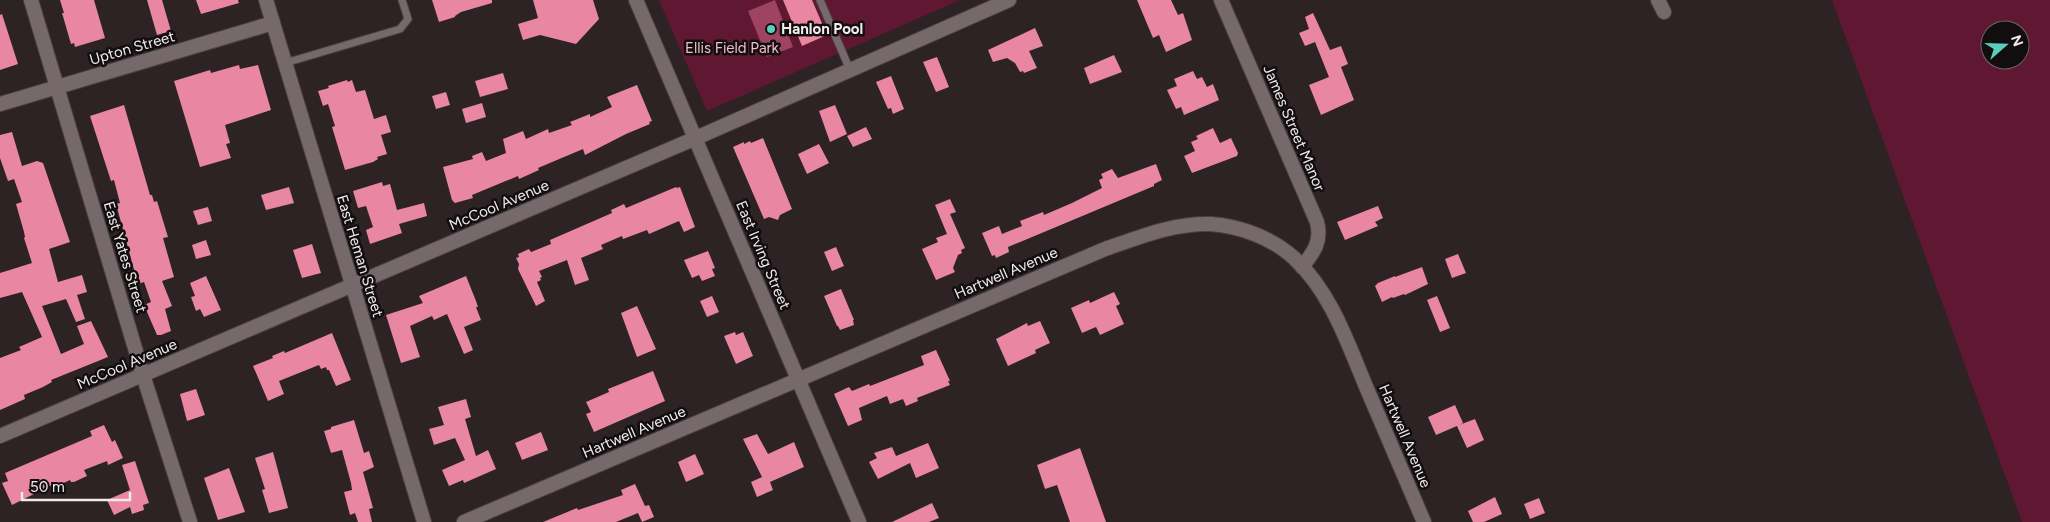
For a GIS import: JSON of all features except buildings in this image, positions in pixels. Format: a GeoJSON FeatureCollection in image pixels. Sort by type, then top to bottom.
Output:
{"type":"FeatureCollection","features":[{"type":"Feature","properties":{"kind":"street","name":"East Yates Street"},"geometry":{"type":"LineString","coordinates":[[31,0],[190,522]]}},
{"type":"Feature","properties":{"kind":"street","name":"East Heman Street"},"geometry":{"type":"LineString","coordinates":[[266,0],[424,522]]}},
{"type":"Feature","properties":{"kind":"street","name":"East Irving Street"},"geometry":{"type":"LineString","coordinates":[[636,0],[859,522]]}},
{"type":"Feature","properties":{"kind":"street","name":"McCool Avenue"},"geometry":{"type":"LineString","coordinates":[[0,436],[696,138],[1009,0]]}},
{"type":"Feature","properties":{"kind":"street","name":"James Street Manor"},"geometry":{"type":"LineString","coordinates":[[1221,0],[1317,222],[1320,232],[1319,240],[1316,248],[1302,267]]}},
{"type":"Feature","properties":{"kind":"street","name":"Upton Street"},"geometry":{"type":"LineString","coordinates":[[0,104],[273,23]]}},
{"type":"Feature","properties":{"kind":"street","name":"Hartwell Avenue"},"geometry":{"type":"LineString","coordinates":[[464,522],[1105,249],[1175,226],[1210,224],[1250,232],[1263,237],[1293,257],[1320,289],[1343,332],[1424,522]]}},
{"type":"Feature","properties":{"kind":"lane"},"geometry":{"type":"LineString","coordinates":[[285,63],[400,29],[408,19],[402,0]]}},
{"type":"Feature","properties":{"kind":"lane"},"geometry":{"type":"LineString","coordinates":[[820,0],[850,70]]}},
{"type":"Feature","properties":{"kind":"green space","name":"Ellis Field Park"},"geometry":{"type":"Polygon","coordinates":[[[659,0],[960,0],[707,111],[659,0]]]}},
{"type":"Feature","properties":{"kind":"green space"},"geometry":{"type":"Polygon","coordinates":[[[1832,0],[2050,0],[2050,522],[2022,522],[1832,0]]]}},
{"type":"Feature","properties":{"kind":"shaded area","name":"Hanlon Pool"},"geometry":{"type":"Polygon","coordinates":[[[775,0],[793,47],[767,57],[748,11],[775,0]]]}},
{"type":"Feature","properties":{"kind":"place","name":"Hanlon Pool"},"geometry":{"type":"Point","coordinates":[771,29]}}]}
